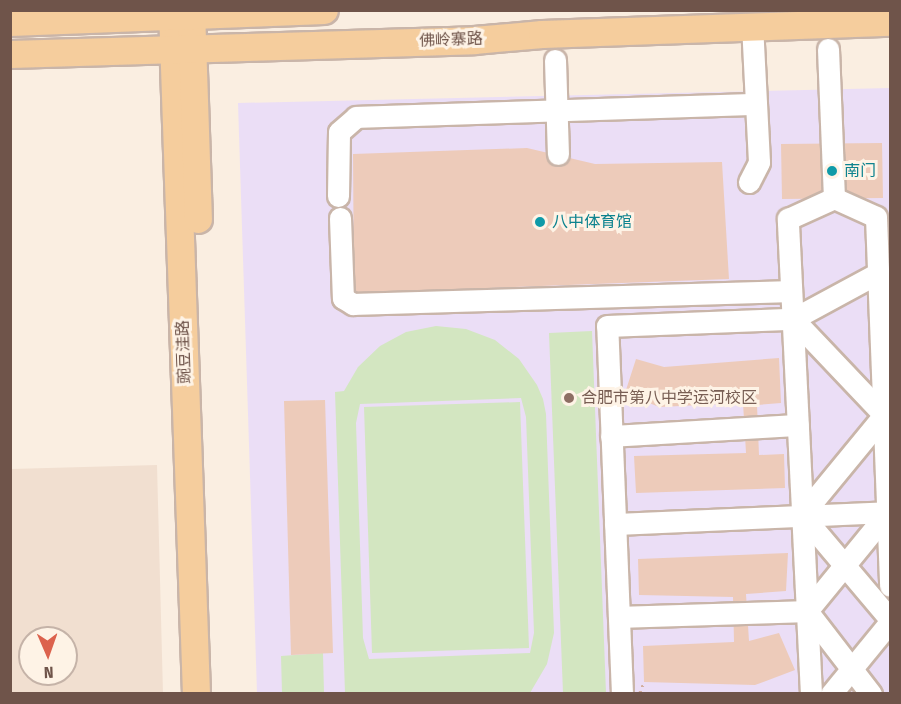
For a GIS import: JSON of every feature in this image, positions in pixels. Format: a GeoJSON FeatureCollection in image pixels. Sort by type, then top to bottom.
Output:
{"type":"FeatureCollection","features":[{"type":"Feature","properties":{"kind":"main road"},"geometry":{"type":"LineString","coordinates":[[10,21],[182,13],[324,10]]}},
{"type":"Feature","properties":{"kind":"main road","name":"豌豆洼路"},"geometry":{"type":"LineString","coordinates":[[182,13],[196,693]]}},
{"type":"Feature","properties":{"kind":"main road","name":"佛岭寨路"},"geometry":{"type":"LineString","coordinates":[[10,54],[474,40],[543,34],[891,22]]}},
{"type":"Feature","properties":{"kind":"main road","name":"豌豆洼路"},"geometry":{"type":"LineString","coordinates":[[183,49],[213,693]]}},
{"type":"Feature","properties":{"kind":"street"},"geometry":{"type":"LineString","coordinates":[[749,182],[759,162],[752,26]]}},
{"type":"Feature","properties":{"kind":"street"},"geometry":{"type":"LineString","coordinates":[[828,49],[834,198]]}},
{"type":"Feature","properties":{"kind":"street"},"geometry":{"type":"LineString","coordinates":[[555,60],[558,154]]}},
{"type":"Feature","properties":{"kind":"street"},"geometry":{"type":"LineString","coordinates":[[338,196],[339,132],[356,117],[756,104]]}},
{"type":"Feature","properties":{"kind":"street"},"geometry":{"type":"LineString","coordinates":[[811,693],[788,219],[834,198],[883,217],[878,273],[885,304],[891,586]]}},
{"type":"Feature","properties":{"kind":"street"},"geometry":{"type":"LineString","coordinates":[[340,218],[343,298],[351,303],[792,291]]}},
{"type":"Feature","properties":{"kind":"street"},"geometry":{"type":"LineString","coordinates":[[607,326],[793,319],[878,273]]}},
{"type":"Feature","properties":{"kind":"street"},"geometry":{"type":"LineString","coordinates":[[606,295],[622,693]]}},
{"type":"Feature","properties":{"kind":"street"},"geometry":{"type":"LineString","coordinates":[[793,319],[887,415]]}},
{"type":"Feature","properties":{"kind":"street"},"geometry":{"type":"LineString","coordinates":[[802,515],[887,415]]}},
{"type":"Feature","properties":{"kind":"street"},"geometry":{"type":"LineString","coordinates":[[611,435],[798,425]]}},
{"type":"Feature","properties":{"kind":"street"},"geometry":{"type":"LineString","coordinates":[[615,524],[889,512]]}},
{"type":"Feature","properties":{"kind":"street"},"geometry":{"type":"LineString","coordinates":[[619,618],[807,611],[889,512]]}},
{"type":"Feature","properties":{"kind":"street"},"geometry":{"type":"LineString","coordinates":[[802,515],[891,621],[831,693]]}},
{"type":"Feature","properties":{"kind":"street"},"geometry":{"type":"LineString","coordinates":[[807,611],[871,693]]}},
{"type":"Feature","properties":{"kind":"path"},"geometry":{"type":"LineString","coordinates":[[640,693],[644,682]]}},
{"type":"Feature","properties":{"kind":"shaded area","name":"合肥市第八中学运河校区"},"geometry":{"type":"Polygon","coordinates":[[[890,88],[890,693],[257,693],[238,103],[890,88]]]}},
{"type":"Feature","properties":{"kind":"shaded area"},"geometry":{"type":"Polygon","coordinates":[[[157,465],[163,693],[11,693],[11,469],[157,465]]]}},
{"type":"Feature","properties":{"kind":"green space"},"geometry":{"type":"Polygon","coordinates":[[[436,326],[466,329],[495,340],[519,359],[537,385],[543,399],[546,414],[554,633],[547,664],[530,693],[345,693],[335,392],[344,391],[358,367],[380,346],[406,332],[436,326]],[[521,398],[360,404],[356,423],[363,638],[369,659],[530,653],[534,633],[526,417],[521,398]]]}},
{"type":"Feature","properties":{"kind":"green space"},"geometry":{"type":"Polygon","coordinates":[[[592,331],[606,693],[563,693],[549,333],[592,331]]]}},
{"type":"Feature","properties":{"kind":"green space"},"geometry":{"type":"Polygon","coordinates":[[[520,402],[529,648],[372,653],[364,407],[520,402]]]}},
{"type":"Feature","properties":{"kind":"green space"},"geometry":{"type":"Polygon","coordinates":[[[323,653],[324,693],[282,693],[281,656],[323,653]]]}},
{"type":"Feature","properties":{"kind":"building","name":"南门"},"geometry":{"type":"Polygon","coordinates":[[[882,143],[883,198],[782,199],[781,144],[882,143]]]}},
{"type":"Feature","properties":{"kind":"building","name":"八中体育馆"},"geometry":{"type":"Polygon","coordinates":[[[527,148],[595,164],[722,162],[729,279],[354,293],[353,154],[527,148]]]}},
{"type":"Feature","properties":{"kind":"building"},"geometry":{"type":"Polygon","coordinates":[[[779,358],[781,403],[757,405],[759,455],[784,454],[785,488],[636,493],[634,456],[746,453],[743,403],[659,407],[625,393],[636,359],[664,367],[779,358]]]}},
{"type":"Feature","properties":{"kind":"building"},"geometry":{"type":"Polygon","coordinates":[[[325,400],[333,653],[291,655],[284,401],[325,400]]]}},
{"type":"Feature","properties":{"kind":"building"},"geometry":{"type":"Polygon","coordinates":[[[788,553],[786,591],[746,594],[749,641],[779,633],[795,670],[755,685],[644,682],[643,646],[734,642],[733,597],[639,595],[638,559],[788,553]]]}},
{"type":"Feature","properties":{"kind":"place","name":"南门"},"geometry":{"type":"Point","coordinates":[832,171]}},
{"type":"Feature","properties":{"kind":"place","name":"八中体育馆"},"geometry":{"type":"Point","coordinates":[540,222]}},
{"type":"Feature","properties":{"kind":"place","name":"合肥市第八中学运河校区"},"geometry":{"type":"Point","coordinates":[569,398]}}]}
